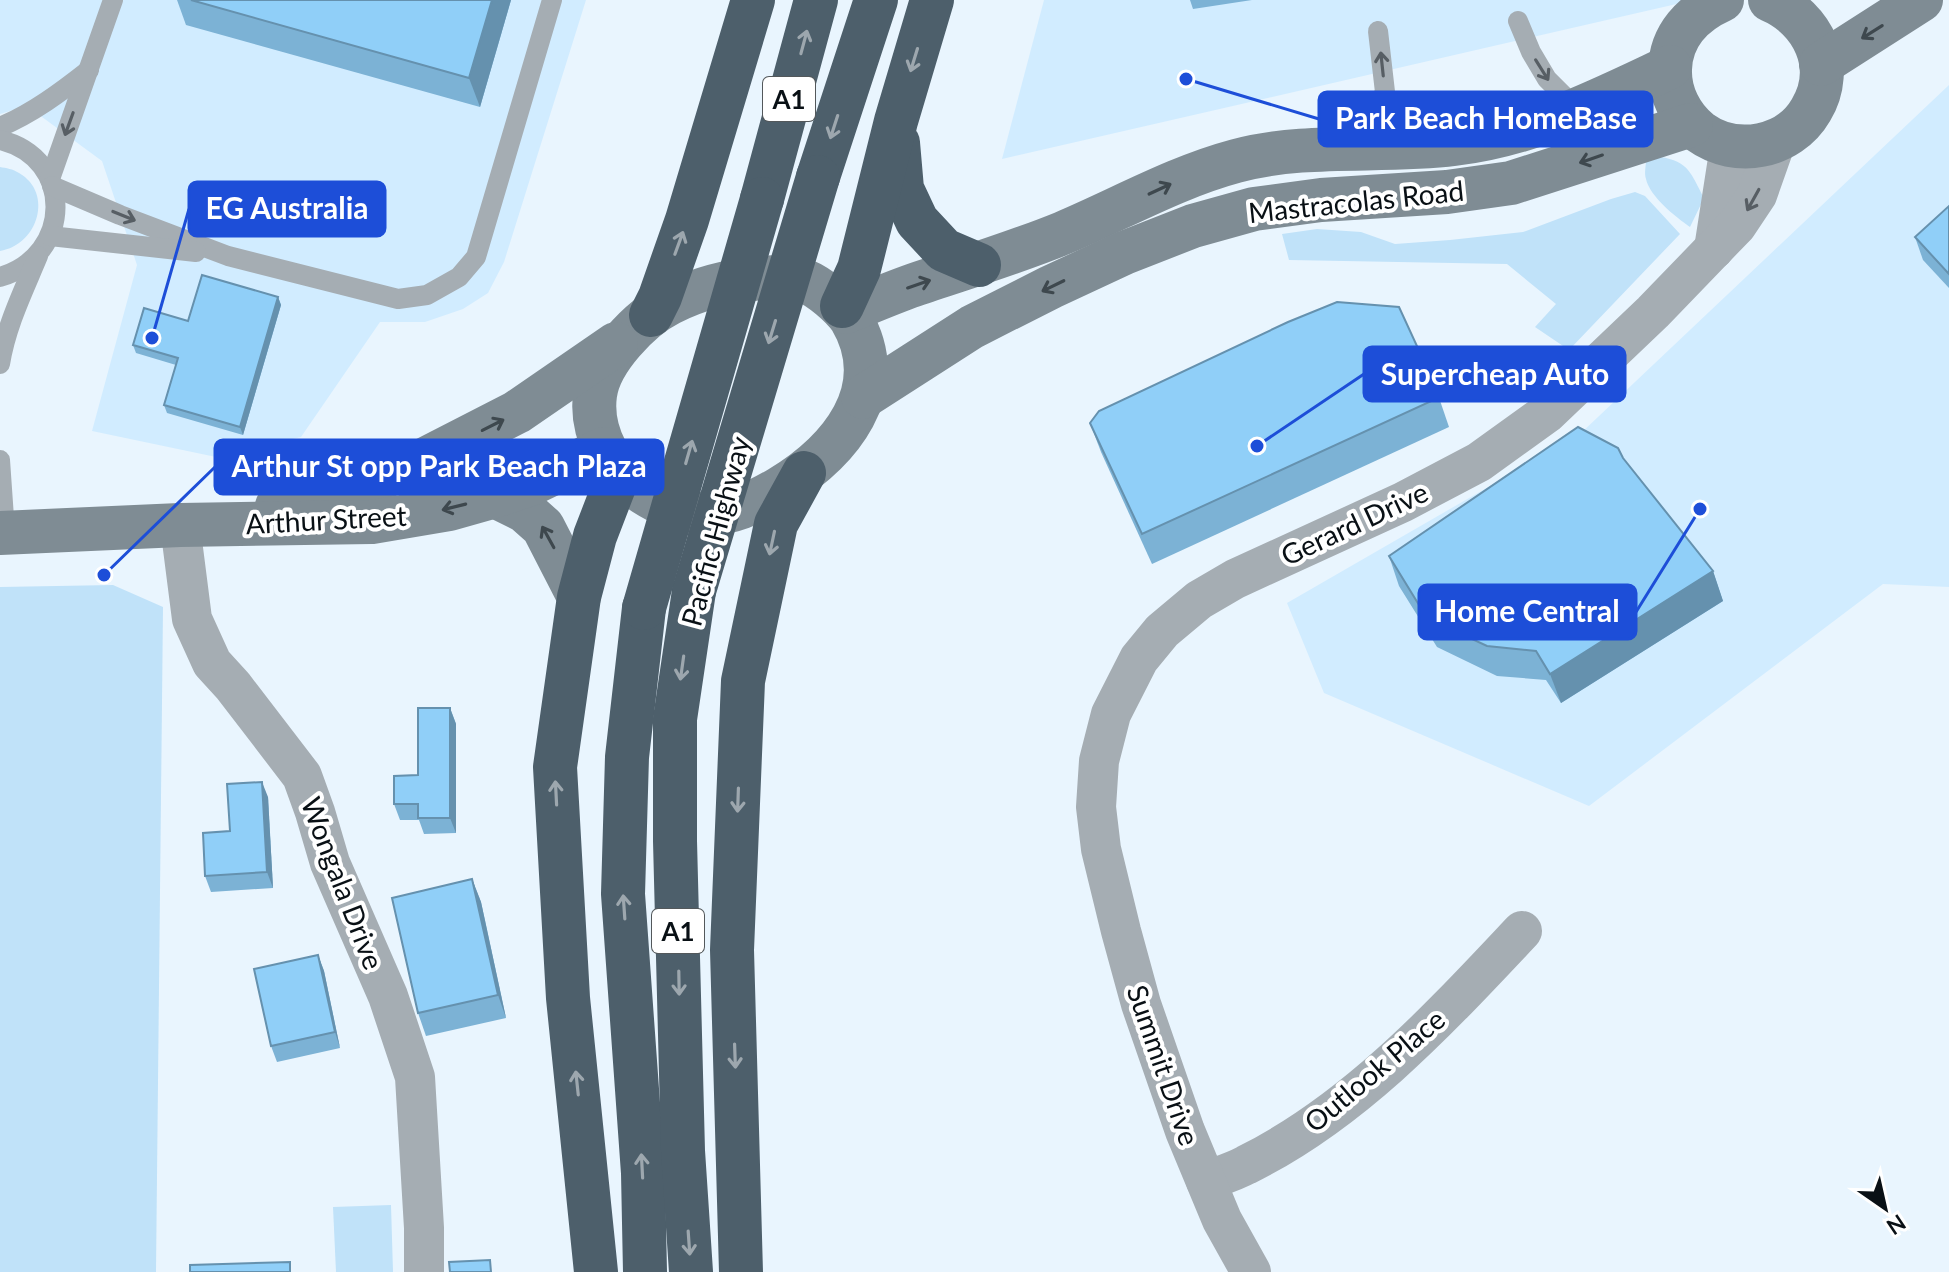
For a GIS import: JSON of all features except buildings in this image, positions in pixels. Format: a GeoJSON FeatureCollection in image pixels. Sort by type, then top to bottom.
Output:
{"type":"FeatureCollection","features":[{"type":"Feature","properties":{"kind":"highway"},"geometry":{"type":"LineString","coordinates":[[641,324],[660,297],[687,220],[753,0]]}},
{"type":"Feature","properties":{"kind":"highway","name":"Pacific Highway"},"geometry":{"type":"LineString","coordinates":[[645,1272],[643,1173],[623,894],[627,757],[644,608],[816,0]]}},
{"type":"Feature","properties":{"kind":"highway","name":"Pacific Highway"},"geometry":{"type":"LineString","coordinates":[[691,1272],[683,1151],[675,719],[694,591],[818,177],[876,0]]}},
{"type":"Feature","properties":{"kind":"highway"},"geometry":{"type":"LineString","coordinates":[[844,309],[859,269],[896,121],[932,0]]}},
{"type":"Feature","properties":{"kind":"highway"},"geometry":{"type":"LineString","coordinates":[[896,121],[902,189],[917,221],[944,250],[979,265]]}},
{"type":"Feature","properties":{"kind":"highway"},"geometry":{"type":"LineString","coordinates":[[596,1272],[568,998],[555,767],[579,597],[612,460]]}},
{"type":"Feature","properties":{"kind":"highway"},"geometry":{"type":"LineString","coordinates":[[741,1272],[732,950],[743,681],[776,524],[804,473]]}},
{"type":"Feature","properties":{"kind":"street"},"geometry":{"type":"LineString","coordinates":[[1722,0],[1704,8],[1687,24],[1675,44],[1670,67],[1671,88],[1679,108],[1691,125],[1709,138],[1730,146],[1754,147],[1776,141],[1797,128],[1812,109],[1820,87],[1821,64],[1816,41],[1785,2]]}},
{"type":"Feature","properties":{"kind":"street"},"geometry":{"type":"LineString","coordinates":[[1821,64],[1921,0]]}},
{"type":"Feature","properties":{"kind":"street","name":"Mastracolas Road"},"geometry":{"type":"LineString","coordinates":[[844,309],[979,265],[1062,233],[1180,180],[1238,160],[1299,151],[1482,141],[1522,131],[1573,112],[1670,67]]}},
{"type":"Feature","properties":{"kind":"street","name":"Mastracolas Road"},"geometry":{"type":"LineString","coordinates":[[863,397],[972,327],[1088,270],[1193,226],[1254,209],[1447,192],[1511,183],[1691,125]]}},
{"type":"Feature","properties":{"kind":"street","name":"Gerard Drive"},"geometry":{"type":"LineString","coordinates":[[1101,849],[1096,807],[1099,761],[1111,714],[1139,659],[1162,631],[1199,600],[1235,579],[1403,502],[1479,462],[1547,413],[1653,312],[1737,225],[1757,195],[1776,141]]}},
{"type":"Feature","properties":{"kind":"street"},"geometry":{"type":"LineString","coordinates":[[1714,249],[1730,146]]}},
{"type":"Feature","properties":{"kind":"street"},"geometry":{"type":"LineString","coordinates":[[781,277],[805,281],[844,309],[861,337],[866,366],[863,397],[836,444],[804,473],[765,497],[731,511],[701,514],[666,506],[640,491],[612,460],[595,426],[595,393],[606,363],[641,324],[667,304],[708,286],[748,278],[781,277]]}},
{"type":"Feature","properties":{"kind":"street","name":"Arthur Street"},"geometry":{"type":"LineString","coordinates":[[180,525],[305,501],[402,471],[517,412],[641,324]]}},
{"type":"Feature","properties":{"kind":"street","name":"Arthur Street"},"geometry":{"type":"LineString","coordinates":[[3,533],[180,525],[372,522],[449,509],[612,460]]}},
{"type":"Feature","properties":{"kind":"street"},"geometry":{"type":"LineString","coordinates":[[495,496],[525,511],[543,527],[579,597]]}},
{"type":"Feature","properties":{"kind":"street","name":"Wongala Drive"},"geometry":{"type":"LineString","coordinates":[[180,525],[192,619],[212,663],[302,776],[330,863],[388,996],[415,1077],[424,1272]]}},
{"type":"Feature","properties":{"kind":"street","name":"Summit Drive"},"geometry":{"type":"LineString","coordinates":[[1101,849],[1141,1004],[1176,1105],[1222,1220],[1251,1272]]}},
{"type":"Feature","properties":{"kind":"street","name":"Outlook Place"},"geometry":{"type":"LineString","coordinates":[[1206,1181],[1244,1166],[1290,1141],[1347,1101],[1424,1032],[1522,931]]}},
{"type":"Feature","properties":{"kind":"lane"},"geometry":{"type":"LineString","coordinates":[[51,182],[113,0]]}},
{"type":"Feature","properties":{"kind":"lane"},"geometry":{"type":"LineString","coordinates":[[51,182],[120,215],[228,256],[398,299],[427,295],[459,277],[476,257],[552,0]]}},
{"type":"Feature","properties":{"kind":"lane"},"geometry":{"type":"LineString","coordinates":[[1518,21],[1547,79],[1563,95],[1573,112]]}},
{"type":"Feature","properties":{"kind":"lane"},"geometry":{"type":"LineString","coordinates":[[1359,148],[1385,92],[1378,31]]}},
{"type":"Feature","properties":{"kind":"lane"},"geometry":{"type":"LineString","coordinates":[[0,127],[44,104],[89,70]]}},
{"type":"Feature","properties":{"kind":"lane"},"geometry":{"type":"LineString","coordinates":[[0,140],[19,146],[42,166],[51,182],[55,211],[45,245],[13,314],[0,364]]}},
{"type":"Feature","properties":{"kind":"lane"},"geometry":{"type":"LineString","coordinates":[[45,245],[228,256]]}},
{"type":"Feature","properties":{"kind":"lane"},"geometry":{"type":"LineString","coordinates":[[0,277],[28,265],[45,245]]}},
{"type":"Feature","properties":{"kind":"lane"},"geometry":{"type":"LineString","coordinates":[[0,460],[3,533]]}},
{"type":"Feature","properties":{"kind":"shaded area"},"geometry":{"type":"Polygon","coordinates":[[[0,0],[586,0],[504,262],[488,293],[463,309],[425,322],[380,322],[301,437],[216,457],[92,431],[137,265],[102,161],[27,106],[0,114],[0,0]]]}},
{"type":"Feature","properties":{"kind":"shaded area"},"geometry":{"type":"Polygon","coordinates":[[[1044,0],[1694,0],[1002,159],[1044,0]]]}},
{"type":"Feature","properties":{"kind":"shaded area"},"geometry":{"type":"Polygon","coordinates":[[[1949,85],[1949,587],[1883,584],[1589,806],[1324,693],[1287,603],[1580,434],[1949,85]]]}},
{"type":"Feature","properties":{"kind":"shaded area"},"geometry":{"type":"Polygon","coordinates":[[[1660,157],[1683,165],[1704,198],[1690,227],[1664,206],[1648,186],[1646,160],[1660,157]]]}},
{"type":"Feature","properties":{"kind":"shaded area"},"geometry":{"type":"Polygon","coordinates":[[[0,167],[17,172],[30,182],[38,205],[37,217],[24,239],[0,251],[0,167]]]}},
{"type":"Feature","properties":{"kind":"shaded area"},"geometry":{"type":"Polygon","coordinates":[[[1635,192],[1645,196],[1680,234],[1569,350],[1535,327],[1556,304],[1507,264],[1289,260],[1282,234],[1317,229],[1361,232],[1395,244],[1523,232],[1635,192]]]}},
{"type":"Feature","properties":{"kind":"shaded area"},"geometry":{"type":"Polygon","coordinates":[[[113,585],[163,607],[156,1272],[0,1272],[0,587],[113,585]]]}},
{"type":"Feature","properties":{"kind":"shaded area"},"geometry":{"type":"Polygon","coordinates":[[[391,1205],[393,1272],[336,1272],[333,1207],[391,1205]]]}},
{"type":"Feature","properties":{"kind":"place","name":"Park Beach HomeBase"},"geometry":{"type":"Point","coordinates":[1186,79]}},
{"type":"Feature","properties":{"kind":"place","name":"EG Australia"},"geometry":{"type":"Point","coordinates":[152,338]}},
{"type":"Feature","properties":{"kind":"place","name":"Supercheap Auto"},"geometry":{"type":"Point","coordinates":[1257,446]}},
{"type":"Feature","properties":{"kind":"place","name":"Home Central"},"geometry":{"type":"Point","coordinates":[1700,509]}},
{"type":"Feature","properties":{"kind":"place","name":"Arthur St opp Park Beach Plaza"},"geometry":{"type":"Point","coordinates":[104,575]}}]}
